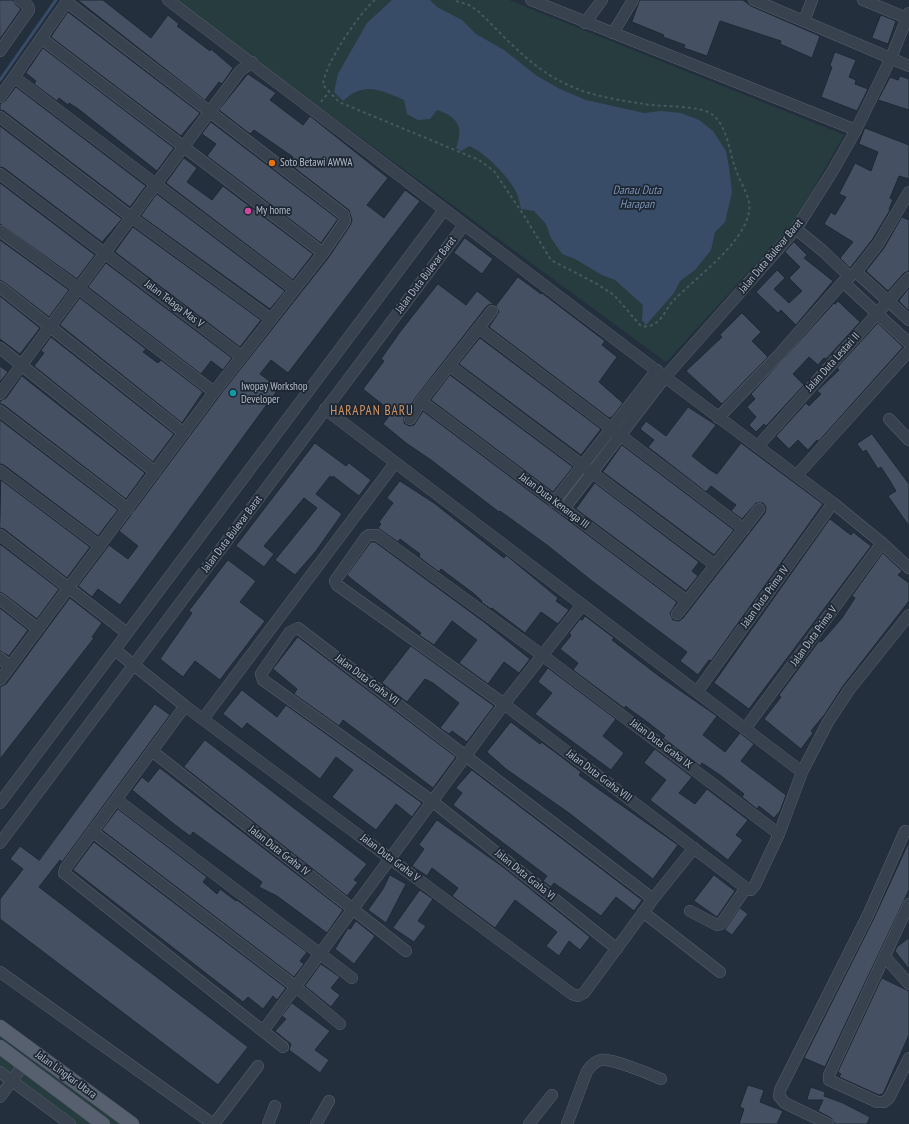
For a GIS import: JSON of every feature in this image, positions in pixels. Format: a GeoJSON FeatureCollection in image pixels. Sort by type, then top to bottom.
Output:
{"type":"FeatureCollection","features":[{"type":"Feature","properties":{"kind":"main road","name":"Jalan Lingkar Utara"},"geometry":{"type":"LineString","coordinates":[[0,1027],[132,1124]]}},
{"type":"Feature","properties":{"kind":"main road","name":"Jalan Lingkar Utara"},"geometry":{"type":"LineString","coordinates":[[0,1047],[103,1124]]}},
{"type":"Feature","properties":{"kind":"street"},"geometry":{"type":"LineString","coordinates":[[168,0],[252,62],[665,378],[797,475],[882,543],[909,568]]}},
{"type":"Feature","properties":{"kind":"street"},"geometry":{"type":"LineString","coordinates":[[531,0],[585,23],[856,130]]}},
{"type":"Feature","properties":{"kind":"street"},"geometry":{"type":"LineString","coordinates":[[585,23],[602,0]]}},
{"type":"Feature","properties":{"kind":"street"},"geometry":{"type":"LineString","coordinates":[[613,33],[633,0]]}},
{"type":"Feature","properties":{"kind":"street"},"geometry":{"type":"LineString","coordinates":[[754,0],[909,66]]}},
{"type":"Feature","properties":{"kind":"street"},"geometry":{"type":"LineString","coordinates":[[804,21],[812,0]]}},
{"type":"Feature","properties":{"kind":"street"},"geometry":{"type":"LineString","coordinates":[[863,0],[908,17]]}},
{"type":"Feature","properties":{"kind":"street"},"geometry":{"type":"LineString","coordinates":[[0,51],[28,14],[29,8],[23,1]]}},
{"type":"Feature","properties":{"kind":"street"},"geometry":{"type":"LineString","coordinates":[[0,97],[68,1],[344,215],[345,221],[323,253],[214,392],[0,680]]}},
{"type":"Feature","properties":{"kind":"street","name":"Jalan Duta Bulevar Barat"},"geometry":{"type":"LineString","coordinates":[[564,509],[665,378],[796,229],[832,172],[856,130],[908,17]]}},
{"type":"Feature","properties":{"kind":"street"},"geometry":{"type":"LineString","coordinates":[[41,38],[323,253]]}},
{"type":"Feature","properties":{"kind":"street"},"geometry":{"type":"LineString","coordinates":[[0,394],[240,71],[252,62]]}},
{"type":"Feature","properties":{"kind":"street"},"geometry":{"type":"LineString","coordinates":[[14,77],[294,289]]}},
{"type":"Feature","properties":{"kind":"street"},"geometry":{"type":"LineString","coordinates":[[0,117],[131,217],[271,319]]}},
{"type":"Feature","properties":{"kind":"street","name":"Jalan Telaga Mas V"},"geometry":{"type":"LineString","coordinates":[[0,174],[242,357]]}},
{"type":"Feature","properties":{"kind":"street"},"geometry":{"type":"LineString","coordinates":[[718,418],[777,357],[878,244],[909,192]]}},
{"type":"Feature","properties":{"kind":"street"},"geometry":{"type":"LineString","coordinates":[[0,803],[116,651],[127,633],[444,210]]}},
{"type":"Feature","properties":{"kind":"street","name":"Jalan Duta Bulevar Barat"},"geometry":{"type":"LineString","coordinates":[[0,843],[132,664],[464,225]]}},
{"type":"Feature","properties":{"kind":"street"},"geometry":{"type":"LineString","coordinates":[[796,229],[824,251],[849,277],[878,313],[909,343]]}},
{"type":"Feature","properties":{"kind":"street"},"geometry":{"type":"LineString","coordinates":[[0,231],[78,288],[214,392]]}},
{"type":"Feature","properties":{"kind":"street"},"geometry":{"type":"LineString","coordinates":[[849,277],[889,301],[909,320]]}},
{"type":"Feature","properties":{"kind":"street","name":"Jalan Duta Lestari II"},"geometry":{"type":"LineString","coordinates":[[758,446],[909,278]]}},
{"type":"Feature","properties":{"kind":"street"},"geometry":{"type":"LineString","coordinates":[[0,287],[184,433]]}},
{"type":"Feature","properties":{"kind":"street"},"geometry":{"type":"LineString","coordinates":[[410,419],[421,401],[492,311]]}},
{"type":"Feature","properties":{"kind":"street"},"geometry":{"type":"LineString","coordinates":[[478,328],[744,529]]}},
{"type":"Feature","properties":{"kind":"street"},"geometry":{"type":"LineString","coordinates":[[0,348],[155,472]]}},
{"type":"Feature","properties":{"kind":"street"},"geometry":{"type":"LineString","coordinates":[[797,475],[909,351]]}},
{"type":"Feature","properties":{"kind":"street"},"geometry":{"type":"LineString","coordinates":[[450,366],[715,565]]}},
{"type":"Feature","properties":{"kind":"street"},"geometry":{"type":"LineString","coordinates":[[554,502],[656,370]]}},
{"type":"Feature","properties":{"kind":"street","name":"Jalan Duta Kenanga III"},"geometry":{"type":"LineString","coordinates":[[421,401],[687,602]]}},
{"type":"Feature","properties":{"kind":"street"},"geometry":{"type":"LineString","coordinates":[[325,409],[802,772]]}},
{"type":"Feature","properties":{"kind":"street"},"geometry":{"type":"LineString","coordinates":[[0,411],[128,509]]}},
{"type":"Feature","properties":{"kind":"street"},"geometry":{"type":"LineString","coordinates":[[889,419],[907,433]]}},
{"type":"Feature","properties":{"kind":"street"},"geometry":{"type":"LineString","coordinates":[[203,719],[395,462]]}},
{"type":"Feature","properties":{"kind":"street"},"geometry":{"type":"LineString","coordinates":[[0,471],[100,546]]}},
{"type":"Feature","properties":{"kind":"street","name":"Jalan Duta Prima IV"},"geometry":{"type":"LineString","coordinates":[[697,692],[833,503]]}},
{"type":"Feature","properties":{"kind":"street"},"geometry":{"type":"LineString","coordinates":[[677,614],[759,509]]}},
{"type":"Feature","properties":{"kind":"street"},"geometry":{"type":"LineString","coordinates":[[0,535],[127,633]]}},
{"type":"Feature","properties":{"kind":"street","name":"Jalan Duta Graha IX"},"geometry":{"type":"LineString","coordinates":[[504,704],[337,585],[337,578],[366,537],[369,535],[377,535],[542,655],[779,834]]}},
{"type":"Feature","properties":{"kind":"street","name":"Jalan Duta Prima V"},"geometry":{"type":"LineString","coordinates":[[745,729],[882,543]]}},
{"type":"Feature","properties":{"kind":"street"},"geometry":{"type":"LineString","coordinates":[[0,600],[38,629]]}},
{"type":"Feature","properties":{"kind":"street"},"geometry":{"type":"LineString","coordinates":[[263,1031],[504,704],[582,605]]}},
{"type":"Feature","properties":{"kind":"street"},"geometry":{"type":"LineString","coordinates":[[690,911],[717,925],[721,924],[746,888],[751,890],[753,888],[779,834],[802,772],[839,704],[909,615]]}},
{"type":"Feature","properties":{"kind":"street","name":"Jalan Duta Graha VII"},"geometry":{"type":"LineString","coordinates":[[432,801],[263,680],[261,674],[290,632],[298,628],[466,755],[652,899]]}},
{"type":"Feature","properties":{"kind":"street","name":"Jalan Duta Graha V"},"geometry":{"type":"LineString","coordinates":[[116,651],[185,706],[572,994],[578,996],[584,993],[617,950]]}},
{"type":"Feature","properties":{"kind":"street"},"geometry":{"type":"LineString","coordinates":[[0,658],[10,666]]}},
{"type":"Feature","properties":{"kind":"street","name":"Jalan Duta Graha VIII"},"geometry":{"type":"LineString","coordinates":[[504,704],[746,888]]}},
{"type":"Feature","properties":{"kind":"street"},"geometry":{"type":"LineString","coordinates":[[185,706],[65,869],[64,873],[283,1047]]}},
{"type":"Feature","properties":{"kind":"street","name":"Jalan Duta Graha IV"},"geometry":{"type":"LineString","coordinates":[[152,752],[406,951]]}},
{"type":"Feature","properties":{"kind":"street"},"geometry":{"type":"LineString","coordinates":[[117,800],[321,953],[352,978]]}},
{"type":"Feature","properties":{"kind":"street","name":"Jalan Duta Graha VI"},"geometry":{"type":"LineString","coordinates":[[432,801],[617,950]]}},
{"type":"Feature","properties":{"kind":"street"},"geometry":{"type":"LineString","coordinates":[[828,1124],[784,1103],[779,1096],[780,1090],[869,913],[906,831]]}},
{"type":"Feature","properties":{"kind":"street"},"geometry":{"type":"LineString","coordinates":[[93,832],[296,987],[340,1024]]}},
{"type":"Feature","properties":{"kind":"street"},"geometry":{"type":"LineString","coordinates":[[617,950],[652,899],[694,848]]}},
{"type":"Feature","properties":{"kind":"street"},"geometry":{"type":"LineString","coordinates":[[909,904],[829,1075],[829,1080],[877,1102],[884,1102],[889,1098],[909,1058]]}},
{"type":"Feature","properties":{"kind":"street"},"geometry":{"type":"LineString","coordinates":[[644,912],[720,972]]}},
{"type":"Feature","properties":{"kind":"street"},"geometry":{"type":"LineString","coordinates":[[885,957],[909,984]]}},
{"type":"Feature","properties":{"kind":"street"},"geometry":{"type":"LineString","coordinates":[[0,972],[214,1124],[258,1066]]}},
{"type":"Feature","properties":{"kind":"street"},"geometry":{"type":"LineString","coordinates":[[567,1124],[587,1071],[592,1065],[602,1060],[613,1061],[661,1078]]}},
{"type":"Feature","properties":{"kind":"street"},"geometry":{"type":"LineString","coordinates":[[0,1097],[24,1064]]}},
{"type":"Feature","properties":{"kind":"street"},"geometry":{"type":"LineString","coordinates":[[0,1072],[70,1124]]}},
{"type":"Feature","properties":{"kind":"street"},"geometry":{"type":"LineString","coordinates":[[529,1124],[552,1095]]}},
{"type":"Feature","properties":{"kind":"street"},"geometry":{"type":"LineString","coordinates":[[316,1124],[329,1101]]}},
{"type":"Feature","properties":{"kind":"street"},"geometry":{"type":"LineString","coordinates":[[269,1124],[273,1112]]}},
{"type":"Feature","properties":{"kind":"path"},"geometry":{"type":"LineString","coordinates":[[375,0],[354,23],[329,66],[323,85],[328,92],[339,102],[479,160],[494,171],[523,214],[550,260],[598,284],[614,295],[640,325],[644,327],[652,326],[659,321],[672,302],[734,242],[744,227],[750,212],[748,198],[736,170],[724,132],[718,121],[711,113],[690,108],[644,104],[608,97],[565,84],[536,65],[478,11],[469,5],[453,0]]}},
{"type":"Feature","properties":{"kind":"path"},"geometry":{"type":"LineString","coordinates":[[315,111],[328,92]]}},
{"type":"Feature","properties":{"kind":"green space"},"geometry":{"type":"Polygon","coordinates":[[[509,0],[844,135],[795,221],[666,362],[175,1],[509,0]]]}},
{"type":"Feature","properties":{"kind":"green space"},"geometry":{"type":"Polygon","coordinates":[[[0,1027],[131,1124],[70,1124],[0,1072],[0,1027]]]}},
{"type":"Feature","properties":{"kind":"water","name":"Danau Duta Harapan"},"geometry":{"type":"Polygon","coordinates":[[[392,0],[430,0],[437,7],[462,20],[476,34],[504,50],[537,76],[560,89],[586,100],[644,113],[661,111],[681,113],[699,120],[713,131],[726,151],[729,167],[732,192],[725,222],[715,232],[711,250],[695,270],[680,281],[674,293],[646,325],[642,320],[643,305],[615,280],[602,275],[575,259],[562,254],[551,238],[546,224],[534,211],[521,209],[518,196],[514,188],[490,160],[469,146],[461,151],[456,148],[459,129],[457,124],[450,116],[437,110],[430,119],[418,120],[407,114],[404,100],[372,89],[358,91],[343,101],[334,92],[338,74],[367,23],[392,0]]]}},
{"type":"Feature","properties":{"kind":"building"},"geometry":{"type":"Polygon","coordinates":[[[0,0],[13,0],[21,9],[0,39],[0,0]]]}},
{"type":"Feature","properties":{"kind":"building"},"geometry":{"type":"Polygon","coordinates":[[[78,0],[103,0],[151,38],[168,15],[179,24],[177,26],[210,51],[211,49],[233,68],[222,84],[219,82],[205,100],[78,0]]]}},
{"type":"Feature","properties":{"kind":"building"},"geometry":{"type":"Polygon","coordinates":[[[640,0],[743,0],[751,6],[820,36],[812,58],[780,44],[781,41],[720,21],[707,56],[684,48],[685,45],[663,37],[664,35],[632,22],[640,0]]]}},
{"type":"Feature","properties":{"kind":"building"},"geometry":{"type":"Polygon","coordinates":[[[68,12],[200,113],[181,136],[51,37],[68,12]]]}},
{"type":"Feature","properties":{"kind":"building"},"geometry":{"type":"Polygon","coordinates":[[[881,15],[896,21],[888,44],[872,38],[881,15]]]}},
{"type":"Feature","properties":{"kind":"building"},"geometry":{"type":"Polygon","coordinates":[[[43,48],[174,148],[157,171],[77,108],[69,103],[68,105],[59,98],[57,101],[34,84],[36,81],[26,73],[43,48]]]}},
{"type":"Feature","properties":{"kind":"building"},"geometry":{"type":"Polygon","coordinates":[[[835,52],[856,60],[849,77],[856,80],[855,84],[868,89],[857,111],[821,97],[832,67],[830,66],[835,52]]]}},
{"type":"Feature","properties":{"kind":"building"},"geometry":{"type":"Polygon","coordinates":[[[248,74],[276,93],[270,100],[303,125],[310,116],[388,178],[367,205],[384,218],[405,190],[420,201],[288,373],[271,360],[260,374],[279,388],[120,605],[98,589],[92,597],[78,586],[109,545],[128,559],[138,546],[119,531],[223,391],[329,257],[351,224],[352,220],[349,210],[288,163],[293,157],[254,130],[250,134],[219,110],[248,74]]]}},
{"type":"Feature","properties":{"kind":"building"},"geometry":{"type":"Polygon","coordinates":[[[900,76],[909,79],[909,110],[878,100],[890,77],[898,80],[900,76]]]}},
{"type":"Feature","properties":{"kind":"building"},"geometry":{"type":"Polygon","coordinates":[[[16,87],[146,186],[130,207],[4,111],[0,110],[0,104],[5,101],[16,87]]]}},
{"type":"Feature","properties":{"kind":"building"},"geometry":{"type":"Polygon","coordinates":[[[211,122],[338,219],[321,243],[207,156],[216,144],[202,134],[211,122]]]}},
{"type":"Feature","properties":{"kind":"building"},"geometry":{"type":"Polygon","coordinates":[[[0,126],[122,219],[102,242],[4,168],[0,167],[0,126]]]}},
{"type":"Feature","properties":{"kind":"building"},"geometry":{"type":"Polygon","coordinates":[[[865,128],[909,145],[909,179],[899,176],[890,198],[893,200],[889,209],[890,210],[872,240],[850,268],[840,258],[853,242],[824,224],[831,212],[835,215],[846,197],[839,194],[855,163],[871,171],[878,152],[859,144],[865,128]]]}},
{"type":"Feature","properties":{"kind":"building"},"geometry":{"type":"Polygon","coordinates":[[[184,158],[197,168],[187,182],[212,200],[223,186],[313,254],[293,280],[166,183],[184,158]]]}},
{"type":"Feature","properties":{"kind":"building"},"geometry":{"type":"Polygon","coordinates":[[[0,183],[95,255],[77,279],[0,224],[0,183]]]}},
{"type":"Feature","properties":{"kind":"building"},"geometry":{"type":"Polygon","coordinates":[[[157,194],[285,291],[270,309],[141,216],[157,194]]]}},
{"type":"Feature","properties":{"kind":"building"},"geometry":{"type":"Polygon","coordinates":[[[902,217],[909,220],[909,271],[904,273],[888,291],[866,271],[884,248],[902,217]]]}},
{"type":"Feature","properties":{"kind":"building"},"geometry":{"type":"Polygon","coordinates":[[[133,227],[261,320],[240,347],[115,252],[133,227]]]}},
{"type":"Feature","properties":{"kind":"building"},"geometry":{"type":"Polygon","coordinates":[[[465,238],[493,259],[482,274],[454,253],[465,238]]]}},
{"type":"Feature","properties":{"kind":"building"},"geometry":{"type":"Polygon","coordinates":[[[0,240],[69,290],[49,317],[0,280],[0,240]]]}},
{"type":"Feature","properties":{"kind":"building"},"geometry":{"type":"Polygon","coordinates":[[[794,242],[807,255],[804,258],[833,281],[796,325],[781,310],[778,313],[756,292],[777,270],[785,278],[774,289],[789,303],[802,291],[789,278],[800,267],[785,252],[794,242]]]}},
{"type":"Feature","properties":{"kind":"building"},"geometry":{"type":"Polygon","coordinates":[[[106,263],[232,358],[223,370],[211,361],[201,374],[88,287],[106,263]]]}},
{"type":"Feature","properties":{"kind":"building"},"geometry":{"type":"Polygon","coordinates":[[[518,277],[541,294],[542,293],[605,341],[602,345],[617,357],[599,382],[623,403],[612,417],[609,418],[489,327],[499,312],[496,306],[518,277]]]}},
{"type":"Feature","properties":{"kind":"building"},"geometry":{"type":"Polygon","coordinates":[[[438,284],[466,305],[477,291],[495,305],[490,304],[486,307],[416,397],[404,416],[404,423],[409,426],[414,425],[423,411],[677,602],[670,613],[673,620],[679,621],[683,618],[765,513],[766,507],[763,503],[756,503],[742,519],[731,511],[736,505],[711,486],[706,492],[648,447],[654,440],[640,429],[646,421],[666,436],[688,407],[716,425],[692,456],[710,470],[717,474],[741,443],[823,504],[711,661],[709,660],[698,675],[680,661],[687,652],[592,581],[547,545],[500,511],[499,512],[431,460],[406,443],[383,424],[392,412],[363,389],[384,361],[381,359],[400,332],[438,284]]]}},
{"type":"Feature","properties":{"kind":"building"},"geometry":{"type":"Polygon","coordinates":[[[909,288],[909,311],[899,301],[909,288]]]}},
{"type":"Feature","properties":{"kind":"building"},"geometry":{"type":"Polygon","coordinates":[[[0,296],[40,328],[20,354],[0,339],[0,296]]]}},
{"type":"Feature","properties":{"kind":"building"},"geometry":{"type":"Polygon","coordinates":[[[80,298],[146,349],[143,352],[158,363],[161,360],[203,392],[182,423],[60,325],[80,298]]]}},
{"type":"Feature","properties":{"kind":"building"},"geometry":{"type":"Polygon","coordinates":[[[838,301],[860,322],[826,359],[824,358],[818,365],[809,357],[793,374],[804,385],[766,426],[764,424],[756,432],[749,425],[756,417],[747,407],[755,399],[751,394],[834,303],[835,304],[838,301]]]}},
{"type":"Feature","properties":{"kind":"building"},"geometry":{"type":"Polygon","coordinates":[[[742,313],[761,332],[752,341],[768,357],[722,404],[686,371],[722,337],[720,335],[742,313]]]}},
{"type":"Feature","properties":{"kind":"building"},"geometry":{"type":"Polygon","coordinates":[[[878,323],[903,347],[818,442],[817,440],[808,450],[798,440],[789,449],[776,436],[806,403],[809,406],[821,394],[817,391],[839,370],[837,368],[878,323]]]}},
{"type":"Feature","properties":{"kind":"building"},"geometry":{"type":"Polygon","coordinates":[[[51,337],[174,434],[153,462],[34,366],[44,353],[41,351],[51,337]]]}},
{"type":"Feature","properties":{"kind":"building"},"geometry":{"type":"Polygon","coordinates":[[[480,338],[601,429],[581,455],[459,364],[480,338]]]}},
{"type":"Feature","properties":{"kind":"building"},"geometry":{"type":"Polygon","coordinates":[[[0,366],[8,372],[0,382],[0,366]]]}},
{"type":"Feature","properties":{"kind":"building"},"geometry":{"type":"Polygon","coordinates":[[[450,375],[573,467],[553,492],[431,400],[450,375]]]}},
{"type":"Feature","properties":{"kind":"building"},"geometry":{"type":"Polygon","coordinates":[[[22,376],[145,473],[126,499],[4,405],[0,404],[0,401],[6,398],[22,376]]]}},
{"type":"Feature","properties":{"kind":"building"},"geometry":{"type":"Polygon","coordinates":[[[0,420],[118,510],[98,536],[4,465],[0,464],[0,420]]]}},
{"type":"Feature","properties":{"kind":"building"},"geometry":{"type":"Polygon","coordinates":[[[872,434],[909,484],[909,526],[888,496],[896,491],[890,481],[881,467],[878,469],[866,450],[863,452],[857,444],[872,434]]]}},
{"type":"Feature","properties":{"kind":"building"},"geometry":{"type":"Polygon","coordinates":[[[315,443],[346,466],[349,463],[371,480],[359,496],[333,476],[332,478],[330,476],[316,494],[342,514],[316,551],[295,575],[275,560],[317,508],[304,498],[264,546],[274,554],[264,567],[236,546],[315,443]]]}},
{"type":"Feature","properties":{"kind":"building"},"geometry":{"type":"Polygon","coordinates":[[[622,445],[734,530],[714,555],[603,472],[622,445]]]}},
{"type":"Feature","properties":{"kind":"building"},"geometry":{"type":"Polygon","coordinates":[[[1,480],[90,547],[67,578],[4,529],[0,528],[1,480]]]}},
{"type":"Feature","properties":{"kind":"building"},"geometry":{"type":"Polygon","coordinates":[[[400,481],[434,503],[504,558],[506,555],[558,598],[556,601],[569,610],[558,624],[541,612],[525,633],[492,608],[491,609],[481,602],[482,601],[473,593],[441,569],[439,572],[419,557],[420,554],[400,539],[398,542],[378,528],[381,524],[379,522],[393,503],[387,498],[400,481]]]}},
{"type":"Feature","properties":{"kind":"building"},"geometry":{"type":"Polygon","coordinates":[[[595,483],[699,562],[692,571],[698,576],[686,591],[576,509],[595,483]]]}},
{"type":"Feature","properties":{"kind":"building"},"geometry":{"type":"Polygon","coordinates":[[[830,519],[851,535],[853,532],[871,546],[749,709],[714,683],[830,519]]]}},
{"type":"Feature","properties":{"kind":"building"},"geometry":{"type":"Polygon","coordinates":[[[371,542],[375,542],[484,622],[530,659],[519,673],[504,662],[488,684],[459,663],[477,640],[452,621],[434,645],[419,635],[421,633],[347,575],[371,542]]]}},
{"type":"Feature","properties":{"kind":"building"},"geometry":{"type":"Polygon","coordinates":[[[0,544],[59,589],[37,619],[0,592],[0,544]]]}},
{"type":"Feature","properties":{"kind":"building"},"geometry":{"type":"Polygon","coordinates":[[[883,553],[902,571],[898,575],[909,583],[909,601],[843,686],[825,714],[811,731],[813,733],[801,749],[764,719],[781,697],[779,695],[819,641],[821,642],[842,618],[855,598],[852,596],[883,553]]]}},
{"type":"Feature","properties":{"kind":"building"},"geometry":{"type":"Polygon","coordinates":[[[228,560],[256,581],[240,602],[265,621],[220,680],[195,661],[183,677],[160,659],[192,613],[189,611],[228,560]]]}},
{"type":"Feature","properties":{"kind":"building"},"geometry":{"type":"Polygon","coordinates":[[[70,598],[102,623],[92,637],[94,638],[0,759],[0,687],[6,684],[70,598]]]}},
{"type":"Feature","properties":{"kind":"building"},"geometry":{"type":"Polygon","coordinates":[[[0,608],[28,630],[9,656],[0,651],[0,608]]]}},
{"type":"Feature","properties":{"kind":"building"},"geometry":{"type":"Polygon","coordinates":[[[585,616],[614,638],[612,640],[659,676],[717,716],[703,735],[725,752],[740,733],[754,744],[741,761],[786,795],[780,811],[774,818],[759,806],[757,809],[742,797],[744,794],[720,775],[702,763],[700,766],[663,738],[665,736],[650,724],[626,706],[624,708],[573,670],[578,663],[560,649],[570,637],[571,635],[569,633],[580,619],[582,620],[585,616]]]}},
{"type":"Feature","properties":{"kind":"building"},"geometry":{"type":"Polygon","coordinates":[[[298,637],[456,757],[433,788],[343,720],[339,726],[294,694],[297,689],[273,669],[298,637]]]}},
{"type":"Feature","properties":{"kind":"building"},"geometry":{"type":"Polygon","coordinates":[[[411,646],[494,706],[467,742],[452,731],[449,734],[440,728],[459,703],[433,683],[425,679],[407,702],[382,683],[411,646]]]}},
{"type":"Feature","properties":{"kind":"building"},"geometry":{"type":"Polygon","coordinates":[[[548,668],[616,719],[603,736],[624,753],[611,770],[535,714],[552,693],[538,682],[548,668]]]}},
{"type":"Feature","properties":{"kind":"building"},"geometry":{"type":"Polygon","coordinates":[[[242,690],[277,717],[286,705],[422,803],[412,817],[396,804],[376,830],[332,797],[353,770],[336,757],[320,779],[247,723],[242,729],[223,714],[242,690]]]}},
{"type":"Feature","properties":{"kind":"building"},"geometry":{"type":"Polygon","coordinates":[[[155,704],[170,715],[62,862],[60,860],[39,887],[248,1047],[218,1085],[0,919],[0,899],[23,869],[10,859],[20,846],[39,860],[155,704]]]}},
{"type":"Feature","properties":{"kind":"building"},"geometry":{"type":"Polygon","coordinates":[[[511,722],[581,772],[579,775],[678,845],[653,879],[569,813],[506,769],[487,752],[511,722]]]}},
{"type":"Feature","properties":{"kind":"building"},"geometry":{"type":"Polygon","coordinates":[[[205,740],[367,864],[354,880],[358,882],[347,896],[184,767],[205,740]]]}},
{"type":"Feature","properties":{"kind":"building"},"geometry":{"type":"Polygon","coordinates":[[[655,749],[692,777],[679,793],[695,804],[707,789],[748,820],[736,835],[743,840],[728,860],[650,800],[666,780],[644,763],[655,749]]]}},
{"type":"Feature","properties":{"kind":"building"},"geometry":{"type":"Polygon","coordinates":[[[160,768],[343,910],[327,933],[277,896],[259,887],[262,882],[193,832],[190,836],[132,790],[142,777],[148,782],[160,768]]]}},
{"type":"Feature","properties":{"kind":"building"},"geometry":{"type":"Polygon","coordinates":[[[472,770],[642,900],[634,911],[616,897],[601,916],[554,883],[551,887],[543,881],[547,876],[453,805],[462,793],[456,788],[472,770]]]}},
{"type":"Feature","properties":{"kind":"building"},"geometry":{"type":"Polygon","coordinates":[[[118,809],[207,877],[203,882],[217,894],[220,889],[307,952],[300,961],[304,964],[294,977],[102,830],[118,809]]]}},
{"type":"Feature","properties":{"kind":"building"},"geometry":{"type":"Polygon","coordinates":[[[437,820],[503,867],[590,937],[580,950],[569,941],[559,956],[546,946],[557,932],[515,900],[495,928],[452,896],[458,888],[432,868],[427,876],[412,866],[424,849],[419,845],[437,820]]]}},
{"type":"Feature","properties":{"kind":"building"},"geometry":{"type":"Polygon","coordinates":[[[94,842],[286,988],[277,1000],[273,996],[263,1009],[248,997],[243,1002],[73,870],[94,842]]]}},
{"type":"Feature","properties":{"kind":"building"},"geometry":{"type":"Polygon","coordinates":[[[909,842],[909,890],[825,1067],[804,1058],[875,916],[909,842]]]}},
{"type":"Feature","properties":{"kind":"building"},"geometry":{"type":"Polygon","coordinates":[[[390,875],[406,884],[386,923],[368,910],[383,889],[390,875]]]}},
{"type":"Feature","properties":{"kind":"building"},"geometry":{"type":"Polygon","coordinates":[[[714,875],[735,891],[717,917],[694,901],[714,875]]]}},
{"type":"Feature","properties":{"kind":"building"},"geometry":{"type":"Polygon","coordinates":[[[420,890],[433,899],[418,921],[426,926],[414,942],[393,928],[420,890]]]}},
{"type":"Feature","properties":{"kind":"building"},"geometry":{"type":"Polygon","coordinates":[[[740,908],[748,914],[732,935],[725,930],[740,908]]]}},
{"type":"Feature","properties":{"kind":"building"},"geometry":{"type":"Polygon","coordinates":[[[356,921],[375,936],[354,964],[335,949],[348,928],[350,929],[356,921]]]}},
{"type":"Feature","properties":{"kind":"building"},"geometry":{"type":"Polygon","coordinates":[[[909,938],[909,969],[895,951],[897,947],[909,938]]]}},
{"type":"Feature","properties":{"kind":"building"},"geometry":{"type":"Polygon","coordinates":[[[321,964],[340,977],[331,988],[340,995],[331,1007],[305,986],[321,964]]]}},
{"type":"Feature","properties":{"kind":"building"},"geometry":{"type":"Polygon","coordinates":[[[882,978],[909,991],[909,1035],[883,1094],[879,1095],[839,1077],[841,1074],[838,1072],[882,978]]]}},
{"type":"Feature","properties":{"kind":"building"},"geometry":{"type":"Polygon","coordinates":[[[292,1003],[330,1031],[315,1050],[329,1060],[320,1073],[289,1050],[291,1044],[275,1031],[286,1019],[282,1016],[292,1003]]]}},
{"type":"Feature","properties":{"kind":"building"},"geometry":{"type":"Polygon","coordinates":[[[748,1085],[764,1090],[760,1102],[783,1111],[777,1124],[739,1124],[744,1109],[740,1107],[748,1085]]]}},
{"type":"Feature","properties":{"kind":"building"},"geometry":{"type":"Polygon","coordinates":[[[811,1087],[825,1092],[824,1096],[843,1103],[870,1117],[867,1124],[835,1124],[831,1118],[818,1111],[823,1100],[807,1100],[811,1087]]]}},
{"type":"Feature","properties":{"kind":"waterway"},"geometry":{"type":"LineString","coordinates":[[0,80],[56,0]]}},
{"type":"Feature","properties":{"kind":"place","name":"Soto Betawi AWWA"},"geometry":{"type":"Point","coordinates":[272,163]}},
{"type":"Feature","properties":{"kind":"place","name":"My home"},"geometry":{"type":"Point","coordinates":[248,211]}},
{"type":"Feature","properties":{"kind":"place","name":"Iwopay Workshop Developer"},"geometry":{"type":"Point","coordinates":[233,393]}},
{"type":"Feature","properties":{"kind":"district","name":"HARAPAN BARU"},"geometry":{"type":"Point","coordinates":[372,411]}}]}
